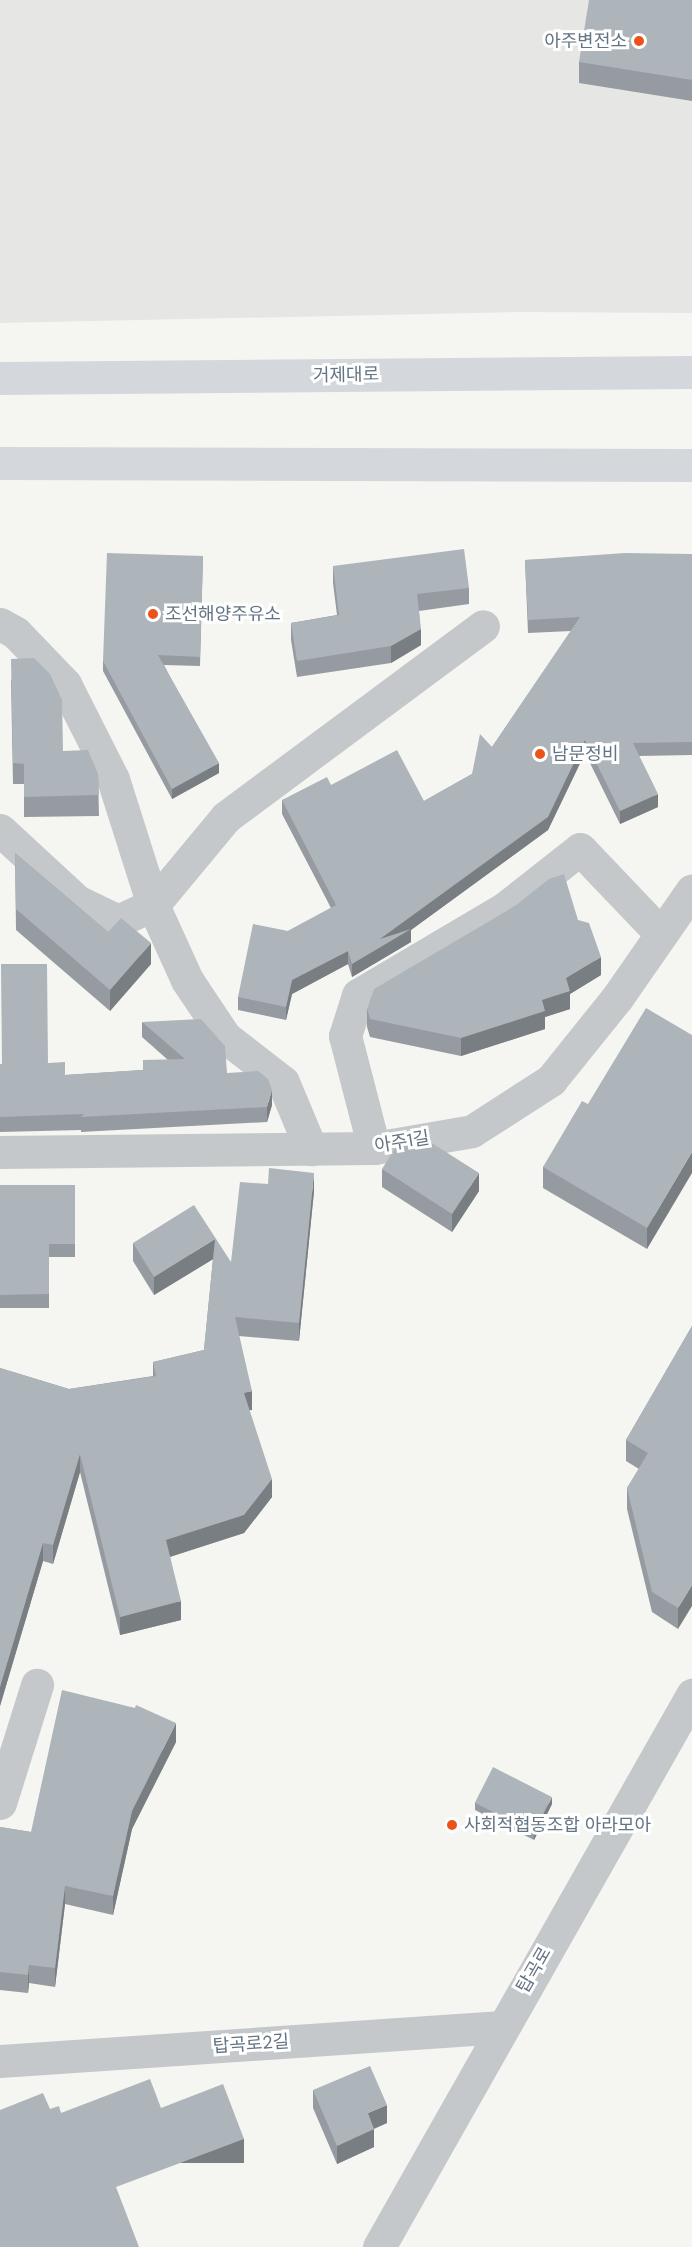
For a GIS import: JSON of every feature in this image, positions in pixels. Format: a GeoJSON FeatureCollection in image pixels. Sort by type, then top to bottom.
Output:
{"type":"FeatureCollection","features":[{"type":"Feature","properties":{"kind":"highway","name":"거제대로"},"geometry":{"type":"LineString","coordinates":[[0,378],[692,372]]}},
{"type":"Feature","properties":{"kind":"highway"},"geometry":{"type":"LineString","coordinates":[[0,463],[692,465]]}},
{"type":"Feature","properties":{"kind":"street"},"geometry":{"type":"LineString","coordinates":[[0,624],[16,633],[65,684],[113,779],[153,905],[187,980],[225,1037],[283,1082],[312,1149]]}},
{"type":"Feature","properties":{"kind":"street"},"geometry":{"type":"LineString","coordinates":[[0,830],[77,901],[118,921],[153,905],[226,817],[483,626]]}},
{"type":"Feature","properties":{"kind":"street"},"geometry":{"type":"LineString","coordinates":[[374,1148],[345,1036],[358,995],[505,908],[580,849],[662,934]]}},
{"type":"Feature","properties":{"kind":"street","name":"아주1길"},"geometry":{"type":"LineString","coordinates":[[0,1152],[374,1148],[472,1131],[551,1080],[617,998],[692,890]]}},
{"type":"Feature","properties":{"kind":"street"},"geometry":{"type":"LineString","coordinates":[[0,1803],[37,1685]]}},
{"type":"Feature","properties":{"kind":"street","name":"탑곡로"},"geometry":{"type":"LineString","coordinates":[[379,2247],[692,1695]]}},
{"type":"Feature","properties":{"kind":"street","name":"탑곡로2길"},"geometry":{"type":"LineString","coordinates":[[0,2061],[502,2027]]}},
{"type":"Feature","properties":{"kind":"shaded area"},"geometry":{"type":"Polygon","coordinates":[[[0,0],[692,0],[692,313],[520,312],[0,323],[0,0]]]}},
{"type":"Feature","properties":{"kind":"building","name":"아주변전소"},"geometry":{"type":"Polygon","coordinates":[[[589,0],[692,0],[692,80],[579,62],[589,0]]]}},
{"type":"Feature","properties":{"kind":"building"},"geometry":{"type":"Polygon","coordinates":[[[464,549],[469,588],[417,594],[421,629],[391,646],[297,661],[291,623],[339,615],[333,566],[464,549]]]}},
{"type":"Feature","properties":{"kind":"building"},"geometry":{"type":"Polygon","coordinates":[[[107,553],[203,556],[200,657],[158,655],[219,763],[172,789],[103,661],[107,553]]]}},
{"type":"Feature","properties":{"kind":"building"},"geometry":{"type":"Polygon","coordinates":[[[625,553],[692,554],[692,742],[633,743],[658,794],[620,811],[585,740],[548,817],[380,939],[411,929],[352,964],[348,951],[292,980],[286,1007],[238,997],[253,924],[288,931],[336,905],[282,800],[327,777],[331,785],[397,750],[424,801],[472,774],[480,734],[492,747],[580,617],[528,620],[525,560],[625,553]]]}},
{"type":"Feature","properties":{"kind":"building"},"geometry":{"type":"Polygon","coordinates":[[[34,658],[50,674],[62,700],[63,751],[88,750],[98,774],[99,795],[24,797],[24,764],[13,763],[11,659],[34,658]]]}},
{"type":"Feature","properties":{"kind":"building"},"geometry":{"type":"Polygon","coordinates":[[[15,853],[108,932],[121,918],[151,943],[110,990],[16,909],[15,853]]]}},
{"type":"Feature","properties":{"kind":"building"},"geometry":{"type":"Polygon","coordinates":[[[564,874],[578,920],[589,923],[601,957],[566,978],[570,991],[542,1000],[545,1011],[461,1038],[370,1019],[367,1009],[374,989],[515,906],[549,879],[564,874]]]}},
{"type":"Feature","properties":{"kind":"building"},"geometry":{"type":"Polygon","coordinates":[[[1,964],[47,964],[48,1063],[65,1062],[65,1075],[143,1070],[143,1060],[185,1059],[142,1022],[201,1019],[225,1046],[227,1073],[258,1071],[268,1079],[272,1090],[267,1107],[81,1117],[84,1114],[0,1117],[1,964]]]}},
{"type":"Feature","properties":{"kind":"building"},"geometry":{"type":"Polygon","coordinates":[[[646,1008],[692,1035],[692,1152],[647,1228],[543,1167],[582,1101],[588,1104],[646,1008]]]}},
{"type":"Feature","properties":{"kind":"building"},"geometry":{"type":"Polygon","coordinates":[[[427,1140],[479,1173],[452,1214],[382,1169],[397,1145],[427,1140]]]}},
{"type":"Feature","properties":{"kind":"building"},"geometry":{"type":"Polygon","coordinates":[[[269,1168],[314,1173],[299,1323],[235,1317],[252,1391],[244,1393],[272,1479],[244,1515],[166,1540],[181,1601],[120,1617],[80,1454],[53,1545],[43,1543],[0,1687],[0,1368],[69,1389],[156,1376],[153,1362],[204,1350],[215,1239],[154,1277],[133,1243],[194,1205],[231,1262],[240,1182],[268,1184],[269,1168]]]}},
{"type":"Feature","properties":{"kind":"building"},"geometry":{"type":"Polygon","coordinates":[[[0,1185],[75,1185],[75,1244],[49,1244],[49,1294],[0,1295],[0,1185]]]}},
{"type":"Feature","properties":{"kind":"building"},"geometry":{"type":"Polygon","coordinates":[[[692,1326],[692,1585],[678,1608],[652,1592],[627,1488],[648,1453],[626,1440],[692,1326]]]}},
{"type":"Feature","properties":{"kind":"building"},"geometry":{"type":"Polygon","coordinates":[[[62,1690],[135,1708],[136,1705],[176,1723],[132,1811],[113,1896],[65,1886],[55,1968],[29,1965],[28,1975],[0,1972],[0,1827],[31,1832],[62,1690]]]}},
{"type":"Feature","properties":{"kind":"building"},"geometry":{"type":"Polygon","coordinates":[[[493,1767],[552,1797],[534,1833],[475,1803],[493,1767]]]}},
{"type":"Feature","properties":{"kind":"building"},"geometry":{"type":"Polygon","coordinates":[[[370,2066],[387,2105],[368,2113],[374,2129],[337,2146],[313,2090],[370,2066]]]}},
{"type":"Feature","properties":{"kind":"building"},"geometry":{"type":"Polygon","coordinates":[[[150,2079],[161,2108],[223,2084],[244,2139],[116,2187],[139,2247],[0,2247],[0,2110],[43,2093],[50,2109],[59,2106],[61,2113],[150,2079]]]}},
{"type":"Feature","properties":{"kind":"place","name":"아주변전소"},"geometry":{"type":"Point","coordinates":[639,41]}},
{"type":"Feature","properties":{"kind":"place","name":"조선해양주유소"},"geometry":{"type":"Point","coordinates":[153,614]}},
{"type":"Feature","properties":{"kind":"place","name":"남문정비"},"geometry":{"type":"Point","coordinates":[540,754]}},
{"type":"Feature","properties":{"kind":"place","name":"사회적협동조합 아라모아"},"geometry":{"type":"Point","coordinates":[452,1825]}}]}
